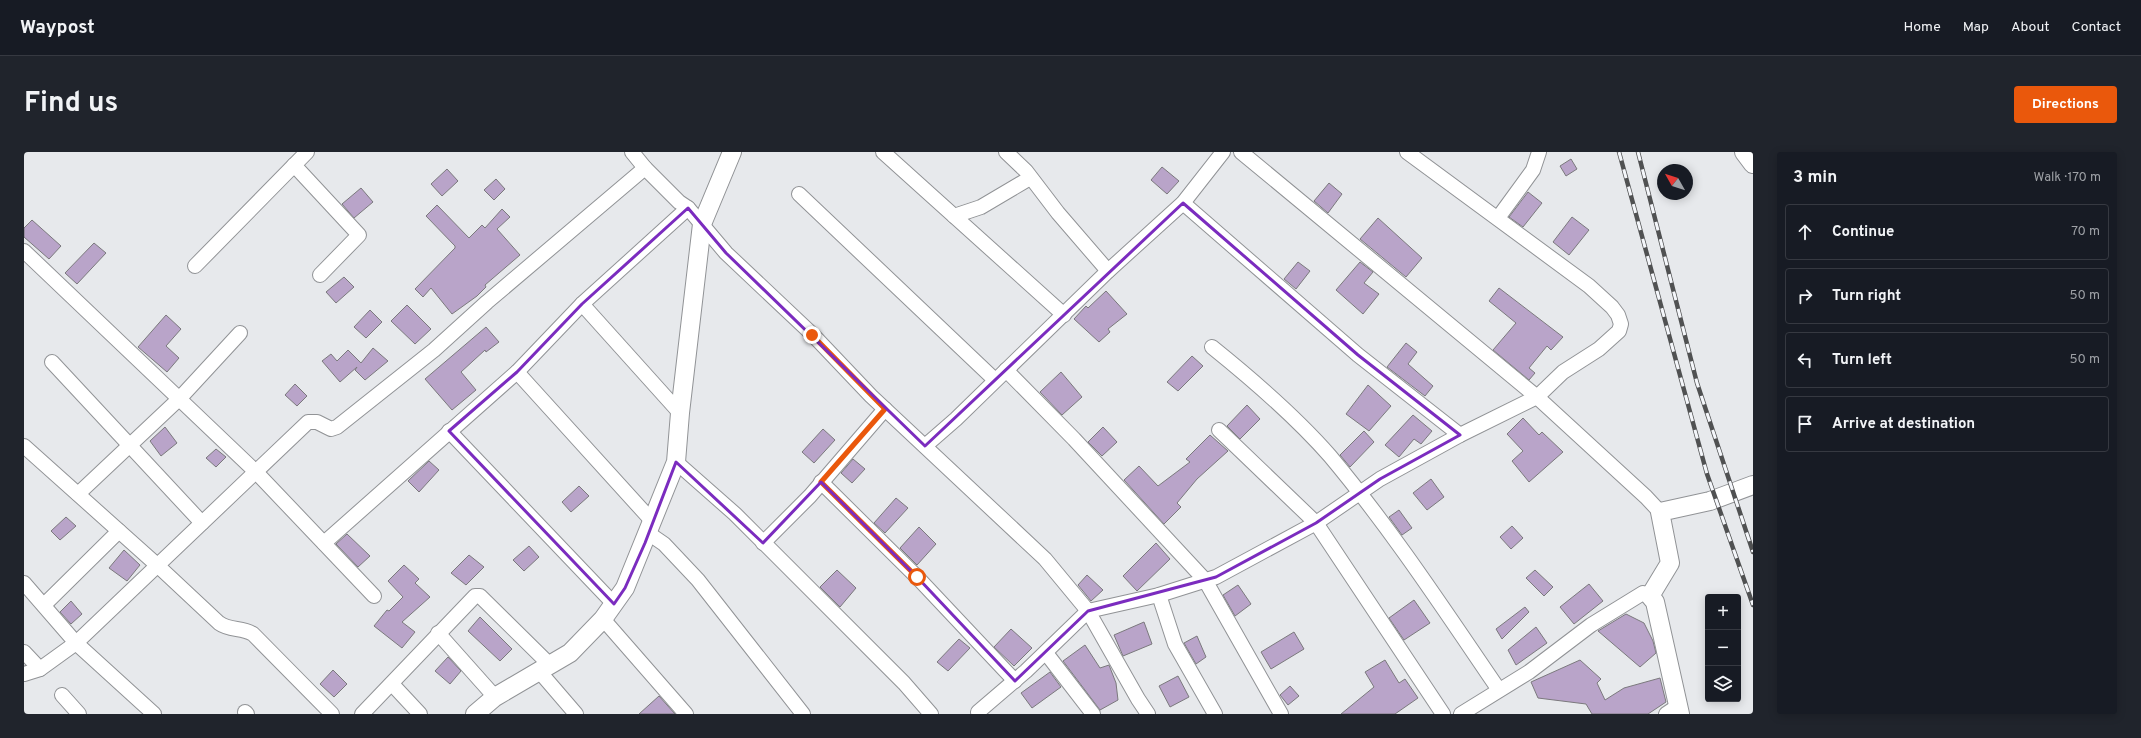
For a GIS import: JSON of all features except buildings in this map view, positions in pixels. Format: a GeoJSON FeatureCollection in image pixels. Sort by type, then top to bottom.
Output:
{"type":"FeatureCollection","features":[{"type":"Feature","properties":{"kind":"street"},"geometry":{"type":"LineString","coordinates":[[195,266],[307,152]]}},
{"type":"Feature","properties":{"kind":"street"},"geometry":{"type":"LineString","coordinates":[[632,152],[645,168],[679,202],[688,208],[726,253],[812,335],[885,409],[1045,559],[1088,611],[1148,714]]}},
{"type":"Feature","properties":{"kind":"street"},"geometry":{"type":"LineString","coordinates":[[476,714],[496,697],[570,653],[603,619],[625,588],[651,528],[676,462],[680,414],[702,224],[732,152]]}},
{"type":"Feature","properties":{"kind":"street"},"geometry":{"type":"LineString","coordinates":[[883,152],[1064,315]]}},
{"type":"Feature","properties":{"kind":"street"},"geometry":{"type":"LineString","coordinates":[[1006,152],[1030,178],[1108,271]]}},
{"type":"Feature","properties":{"kind":"street"},"geometry":{"type":"LineString","coordinates":[[925,446],[956,419],[1108,271],[1184,203],[1223,152]]}},
{"type":"Feature","properties":{"kind":"street"},"geometry":{"type":"LineString","coordinates":[[1241,152],[1537,398],[1646,497],[1660,512],[1670,563],[1650,596]]}},
{"type":"Feature","properties":{"kind":"street"},"geometry":{"type":"LineString","coordinates":[[978,713],[1046,653],[1088,611],[1159,595],[1216,577],[1316,523],[1380,479],[1460,435],[1537,398],[1563,372],[1614,337],[1619,331],[1621,324],[1612,306],[1589,286],[1407,152]]}},
{"type":"Feature","properties":{"kind":"street"},"geometry":{"type":"LineString","coordinates":[[1498,218],[1533,170],[1539,152]]}},
{"type":"Feature","properties":{"kind":"street"},"geometry":{"type":"LineString","coordinates":[[1744,152],[1753,164]]}},
{"type":"Feature","properties":{"kind":"street"},"geometry":{"type":"LineString","coordinates":[[294,165],[359,235],[320,275]]}},
{"type":"Feature","properties":{"kind":"street"},"geometry":{"type":"LineString","coordinates":[[24,674],[40,669],[76,643],[308,422],[317,422],[331,429],[337,428],[434,350],[487,302],[645,168]]}},
{"type":"Feature","properties":{"kind":"street"},"geometry":{"type":"LineString","coordinates":[[954,216],[980,207],[1030,178]]}},
{"type":"Feature","properties":{"kind":"street"},"geometry":{"type":"LineString","coordinates":[[799,194],[995,380]]}},
{"type":"Feature","properties":{"kind":"street"},"geometry":{"type":"LineString","coordinates":[[1184,203],[1358,355],[1460,435]]}},
{"type":"Feature","properties":{"kind":"street"},"geometry":{"type":"LineString","coordinates":[[324,543],[517,372],[582,304],[688,208]]}},
{"type":"Feature","properties":{"kind":"street"},"geometry":{"type":"LineString","coordinates":[[24,251],[256,472],[374,596]]}},
{"type":"Feature","properties":{"kind":"street"},"geometry":{"type":"LineString","coordinates":[[582,304],[680,414]]}},
{"type":"Feature","properties":{"kind":"street"},"geometry":{"type":"LineString","coordinates":[[78,494],[180,398],[240,332]]}},
{"type":"Feature","properties":{"kind":"street"},"geometry":{"type":"LineString","coordinates":[[1212,347],[1247,375],[1299,424],[1329,455],[1360,494],[1434,595],[1499,690]]}},
{"type":"Feature","properties":{"kind":"street"},"geometry":{"type":"LineString","coordinates":[[52,362],[202,523]]}},
{"type":"Feature","properties":{"kind":"street"},"geometry":{"type":"LineString","coordinates":[[1006,370],[1074,439],[1205,580],[1280,714]]}},
{"type":"Feature","properties":{"kind":"street"},"geometry":{"type":"LineString","coordinates":[[517,372],[664,544],[698,580],[803,714]]}},
{"type":"Feature","properties":{"kind":"street"},"geometry":{"type":"LineString","coordinates":[[763,543],[821,482],[885,409]]}},
{"type":"Feature","properties":{"kind":"street"},"geometry":{"type":"LineString","coordinates":[[1219,430],[1316,523],[1443,714]]}},
{"type":"Feature","properties":{"kind":"street"},"geometry":{"type":"LineString","coordinates":[[449,431],[614,604]]}},
{"type":"Feature","properties":{"kind":"street"},"geometry":{"type":"LineString","coordinates":[[24,446],[157,565],[219,623],[230,629],[246,630],[253,634],[332,714]]}},
{"type":"Feature","properties":{"kind":"street"},"geometry":{"type":"LineString","coordinates":[[676,462],[735,514],[904,683],[931,714]]}},
{"type":"Feature","properties":{"kind":"street"},"geometry":{"type":"LineString","coordinates":[[821,482],[917,577],[1015,681]]}},
{"type":"Feature","properties":{"kind":"street"},"geometry":{"type":"LineString","coordinates":[[1660,512],[1710,501],[1753,485]]}},
{"type":"Feature","properties":{"kind":"street"},"geometry":{"type":"LineString","coordinates":[[44,605],[119,531]]}},
{"type":"Feature","properties":{"kind":"street"},"geometry":{"type":"LineString","coordinates":[[24,583],[76,643],[154,714]]}},
{"type":"Feature","properties":{"kind":"street"},"geometry":{"type":"LineString","coordinates":[[1461,714],[1529,672],[1591,625],[1643,593],[1650,596],[1656,602],[1675,711]]}},
{"type":"Feature","properties":{"kind":"street"},"geometry":{"type":"LineString","coordinates":[[1159,595],[1175,644],[1215,714]]}},
{"type":"Feature","properties":{"kind":"street"},"geometry":{"type":"LineString","coordinates":[[362,714],[392,684],[438,633],[474,597],[479,596],[545,668],[576,714]]}},
{"type":"Feature","properties":{"kind":"street"},"geometry":{"type":"LineString","coordinates":[[603,619],[686,714]]}},
{"type":"Feature","properties":{"kind":"street"},"geometry":{"type":"LineString","coordinates":[[438,633],[496,697]]}},
{"type":"Feature","properties":{"kind":"street"},"geometry":{"type":"LineString","coordinates":[[24,652],[40,669]]}},
{"type":"Feature","properties":{"kind":"street"},"geometry":{"type":"LineString","coordinates":[[1046,653],[1093,714]]}},
{"type":"Feature","properties":{"kind":"street"},"geometry":{"type":"LineString","coordinates":[[392,684],[420,714]]}},
{"type":"Feature","properties":{"kind":"street"},"geometry":{"type":"LineString","coordinates":[[62,695],[79,714]]}},
{"type":"Feature","properties":{"kind":"highlighted area"},"geometry":{"type":"Polygon","coordinates":[[[1183,203],[1358,355],[1460,435],[1380,479],[1316,523],[1216,577],[1088,611],[1015,681],[917,577],[821,482],[763,543],[676,462],[645,543],[625,588],[614,604],[449,431],[517,372],[582,304],[688,208],[726,253],[925,446],[1183,203]]]}},
{"type":"Feature","properties":{"kind":"railway"},"geometry":{"type":"LineString","coordinates":[[1619,152],[1707,474],[1753,605]]}},
{"type":"Feature","properties":{"kind":"railway"},"geometry":{"type":"LineString","coordinates":[[1638,152],[1697,383],[1753,552]]}},
{"type":"Feature","properties":{"kind":"route"},"geometry":{"type":"LineString","coordinates":[[812,335],[885,409],[821,482],[917,577]]}}]}
